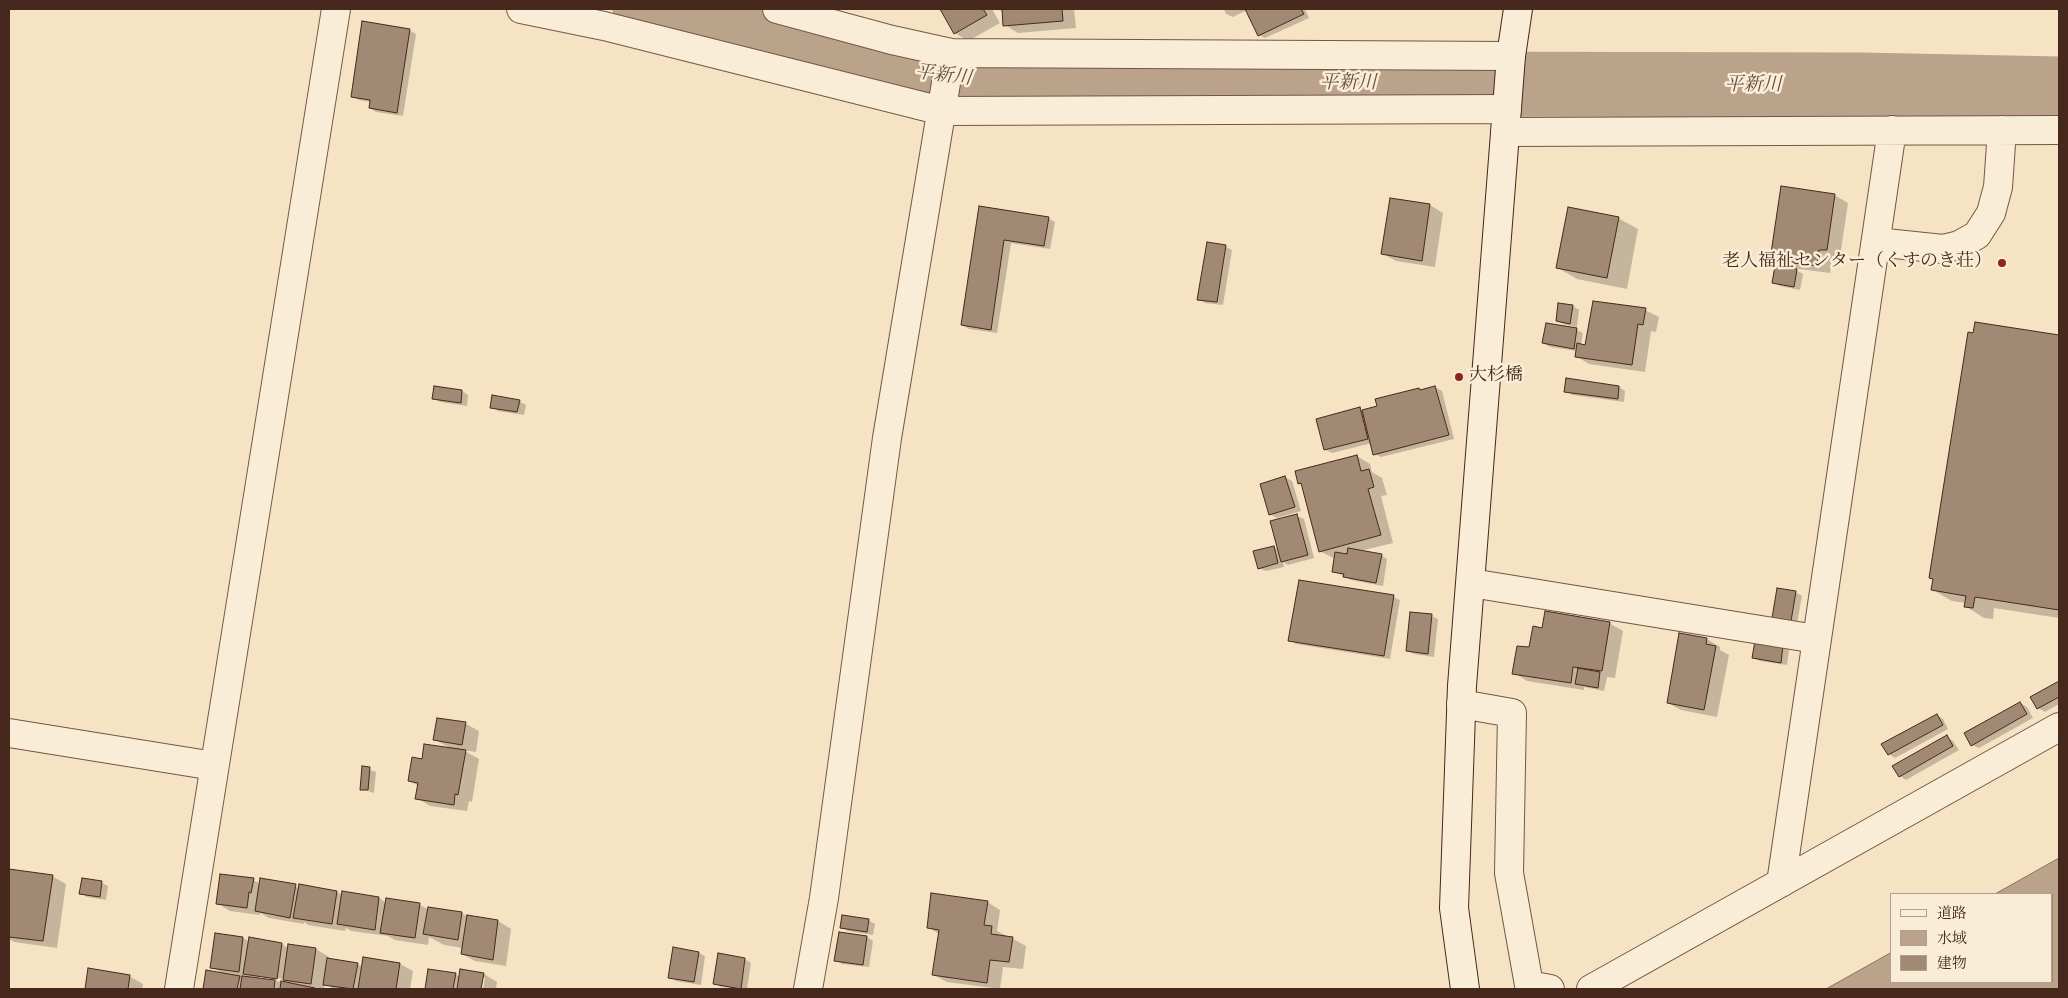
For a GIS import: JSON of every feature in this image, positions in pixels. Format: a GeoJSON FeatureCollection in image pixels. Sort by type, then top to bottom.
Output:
{"type":"FeatureCollection","features":[{"type":"Feature","properties":{"kind":"street"},"geometry":{"type":"LineString","coordinates":[[178,989],[336,9]]}},
{"type":"Feature","properties":{"kind":"street"},"geometry":{"type":"LineString","coordinates":[[522,9],[604,26],[942,111],[1506,120],[1892,130],[2059,130]]}},
{"type":"Feature","properties":{"kind":"street"},"geometry":{"type":"LineString","coordinates":[[777,9],[892,40],[951,53],[1511,56]]}},
{"type":"Feature","properties":{"kind":"street"},"geometry":{"type":"LineString","coordinates":[[1465,989],[1454,908],[1461,704],[1511,56],[1518,9]]}},
{"type":"Feature","properties":{"kind":"street"},"geometry":{"type":"LineString","coordinates":[[808,989],[824,898],[887,438],[951,53]]}},
{"type":"Feature","properties":{"kind":"street"},"geometry":{"type":"LineString","coordinates":[[1781,883],[1892,130]]}},
{"type":"Feature","properties":{"kind":"street"},"geometry":{"type":"LineString","coordinates":[[1876,242],[1943,249],[1960,245],[1977,235],[1991,213],[1996,196],[2002,130]]}},
{"type":"Feature","properties":{"kind":"street"},"geometry":{"type":"LineString","coordinates":[[1471,583],[1816,639]]}},
{"type":"Feature","properties":{"kind":"street"},"geometry":{"type":"LineString","coordinates":[[1461,704],[1512,713],[1509,872],[1529,985],[1550,989]]}},
{"type":"Feature","properties":{"kind":"street"},"geometry":{"type":"LineString","coordinates":[[1591,989],[2059,727]]}},
{"type":"Feature","properties":{"kind":"street"},"geometry":{"type":"LineString","coordinates":[[9,733],[214,766]]}},
{"type":"Feature","properties":{"kind":"water"},"geometry":{"type":"Polygon","coordinates":[[[2059,858],[2059,989],[1826,989],[1890,953],[1890,983],[2053,983],[2053,893],[1997,893],[2059,858]]]}},
{"type":"Feature","properties":{"kind":"building"},"geometry":{"type":"Polygon","coordinates":[[[940,9],[983,9],[987,15],[954,34],[940,9]]]}},
{"type":"Feature","properties":{"kind":"building"},"geometry":{"type":"Polygon","coordinates":[[[1002,9],[1062,9],[1063,21],[1003,26],[1002,9]]]}},
{"type":"Feature","properties":{"kind":"building"},"geometry":{"type":"Polygon","coordinates":[[[1245,9],[1301,9],[1304,14],[1258,36],[1245,9]]]}},
{"type":"Feature","properties":{"kind":"building"},"geometry":{"type":"Polygon","coordinates":[[[362,21],[410,29],[397,113],[369,108],[370,100],[351,97],[362,21]]]}},
{"type":"Feature","properties":{"kind":"building"},"geometry":{"type":"Polygon","coordinates":[[[1781,186],[1835,194],[1827,250],[1819,250],[1817,266],[1770,260],[1781,186]]]}},
{"type":"Feature","properties":{"kind":"building"},"geometry":{"type":"Polygon","coordinates":[[[1390,198],[1430,204],[1422,261],[1381,254],[1390,198]]]}},
{"type":"Feature","properties":{"kind":"building"},"geometry":{"type":"Polygon","coordinates":[[[979,206],[1049,217],[1044,246],[1004,240],[991,330],[961,325],[979,206]]]}},
{"type":"Feature","properties":{"kind":"building"},"geometry":{"type":"Polygon","coordinates":[[[1568,207],[1619,217],[1607,278],[1556,268],[1568,207]]]}},
{"type":"Feature","properties":{"kind":"building"},"geometry":{"type":"Polygon","coordinates":[[[1207,242],[1226,245],[1217,302],[1197,300],[1207,242]]]}},
{"type":"Feature","properties":{"kind":"building"},"geometry":{"type":"Polygon","coordinates":[[[1775,266],[1797,269],[1794,287],[1772,283],[1775,266]]]}},
{"type":"Feature","properties":{"kind":"building"},"geometry":{"type":"Polygon","coordinates":[[[1593,301],[1646,308],[1643,325],[1638,324],[1632,365],[1575,357],[1577,343],[1585,345],[1593,301]]]}},
{"type":"Feature","properties":{"kind":"building"},"geometry":{"type":"Polygon","coordinates":[[[1558,303],[1573,305],[1570,324],[1556,321],[1558,303]]]}},
{"type":"Feature","properties":{"kind":"building"},"geometry":{"type":"Polygon","coordinates":[[[1975,322],[2059,335],[2059,610],[1975,597],[1973,608],[1964,607],[1966,596],[1931,590],[1933,579],[1929,578],[1968,332],[1973,333],[1975,322]]]}},
{"type":"Feature","properties":{"kind":"building"},"geometry":{"type":"Polygon","coordinates":[[[1546,323],[1577,328],[1574,349],[1542,343],[1546,323]]]}},
{"type":"Feature","properties":{"kind":"building"},"geometry":{"type":"Polygon","coordinates":[[[1566,378],[1619,386],[1618,399],[1564,392],[1566,378]]]}},
{"type":"Feature","properties":{"kind":"building"},"geometry":{"type":"Polygon","coordinates":[[[434,386],[462,390],[461,403],[432,399],[434,386]]]}},
{"type":"Feature","properties":{"kind":"building"},"geometry":{"type":"Polygon","coordinates":[[[1435,386],[1449,435],[1373,455],[1362,410],[1377,406],[1375,399],[1435,386]]]}},
{"type":"Feature","properties":{"kind":"building"},"geometry":{"type":"Polygon","coordinates":[[[492,395],[520,400],[517,412],[490,408],[492,395]]]}},
{"type":"Feature","properties":{"kind":"building"},"geometry":{"type":"Polygon","coordinates":[[[1360,407],[1368,439],[1324,450],[1316,419],[1360,407]]]}},
{"type":"Feature","properties":{"kind":"building"},"geometry":{"type":"Polygon","coordinates":[[[1357,455],[1361,471],[1369,469],[1374,487],[1368,489],[1381,535],[1319,552],[1301,483],[1298,484],[1295,471],[1357,455]]]}},
{"type":"Feature","properties":{"kind":"building"},"geometry":{"type":"Polygon","coordinates":[[[1285,476],[1295,507],[1269,515],[1260,484],[1285,476]]]}},
{"type":"Feature","properties":{"kind":"building"},"geometry":{"type":"Polygon","coordinates":[[[1297,514],[1308,555],[1281,562],[1270,521],[1297,514]]]}},
{"type":"Feature","properties":{"kind":"building"},"geometry":{"type":"Polygon","coordinates":[[[1274,546],[1278,563],[1258,569],[1253,551],[1274,546]]]}},
{"type":"Feature","properties":{"kind":"building"},"geometry":{"type":"Polygon","coordinates":[[[1348,548],[1382,554],[1376,583],[1343,577],[1344,574],[1332,572],[1335,552],[1347,554],[1348,548]]]}},
{"type":"Feature","properties":{"kind":"building"},"geometry":{"type":"Polygon","coordinates":[[[1299,580],[1394,595],[1384,656],[1288,641],[1299,580]]]}},
{"type":"Feature","properties":{"kind":"building"},"geometry":{"type":"Polygon","coordinates":[[[1777,588],[1796,591],[1791,621],[1772,618],[1777,588]]]}},
{"type":"Feature","properties":{"kind":"building"},"geometry":{"type":"Polygon","coordinates":[[[1545,611],[1610,622],[1602,671],[1573,667],[1571,683],[1512,674],[1517,646],[1529,647],[1533,626],[1542,628],[1545,611]]]}},
{"type":"Feature","properties":{"kind":"building"},"geometry":{"type":"Polygon","coordinates":[[[1410,612],[1432,614],[1428,654],[1406,651],[1410,612]]]}},
{"type":"Feature","properties":{"kind":"building"},"geometry":{"type":"Polygon","coordinates":[[[1679,633],[1707,638],[1706,644],[1716,646],[1704,710],[1667,703],[1679,633]]]}},
{"type":"Feature","properties":{"kind":"building"},"geometry":{"type":"Polygon","coordinates":[[[1755,641],[1783,645],[1781,663],[1752,658],[1755,641]]]}},
{"type":"Feature","properties":{"kind":"building"},"geometry":{"type":"Polygon","coordinates":[[[1578,668],[1600,672],[1598,688],[1575,684],[1578,668]]]}},
{"type":"Feature","properties":{"kind":"building"},"geometry":{"type":"Polygon","coordinates":[[[2059,681],[2059,697],[2037,709],[2030,697],[2059,681]]]}},
{"type":"Feature","properties":{"kind":"building"},"geometry":{"type":"Polygon","coordinates":[[[2020,702],[2027,714],[1971,746],[1964,733],[2020,702]]]}},
{"type":"Feature","properties":{"kind":"building"},"geometry":{"type":"Polygon","coordinates":[[[1937,714],[1943,725],[1888,755],[1881,744],[1937,714]]]}},
{"type":"Feature","properties":{"kind":"building"},"geometry":{"type":"Polygon","coordinates":[[[437,718],[466,722],[462,745],[433,740],[437,718]]]}},
{"type":"Feature","properties":{"kind":"building"},"geometry":{"type":"Polygon","coordinates":[[[1947,735],[1953,746],[1899,777],[1892,766],[1947,735]]]}},
{"type":"Feature","properties":{"kind":"building"},"geometry":{"type":"Polygon","coordinates":[[[424,744],[466,750],[458,795],[455,794],[454,805],[415,799],[418,783],[408,781],[412,757],[422,759],[424,744]]]}},
{"type":"Feature","properties":{"kind":"building"},"geometry":{"type":"Polygon","coordinates":[[[362,766],[370,767],[368,790],[360,790],[362,766]]]}},
{"type":"Feature","properties":{"kind":"building"},"geometry":{"type":"Polygon","coordinates":[[[9,869],[53,875],[43,941],[9,937],[9,869]]]}},
{"type":"Feature","properties":{"kind":"building"},"geometry":{"type":"Polygon","coordinates":[[[220,874],[254,878],[251,893],[249,892],[247,908],[216,904],[220,874]]]}},
{"type":"Feature","properties":{"kind":"building"},"geometry":{"type":"Polygon","coordinates":[[[82,878],[102,881],[100,897],[79,894],[82,878]]]}},
{"type":"Feature","properties":{"kind":"building"},"geometry":{"type":"Polygon","coordinates":[[[260,878],[296,884],[290,918],[255,911],[260,878]]]}},
{"type":"Feature","properties":{"kind":"building"},"geometry":{"type":"Polygon","coordinates":[[[299,884],[337,891],[332,924],[293,918],[299,884]]]}},
{"type":"Feature","properties":{"kind":"building"},"geometry":{"type":"Polygon","coordinates":[[[342,891],[379,897],[375,930],[337,924],[342,891]]]}},
{"type":"Feature","properties":{"kind":"building"},"geometry":{"type":"Polygon","coordinates":[[[931,893],[988,901],[984,925],[992,926],[991,934],[1013,937],[1009,962],[990,960],[987,983],[932,975],[939,930],[927,928],[931,893]]]}},
{"type":"Feature","properties":{"kind":"building"},"geometry":{"type":"Polygon","coordinates":[[[386,898],[420,903],[415,938],[380,933],[386,898]]]}},
{"type":"Feature","properties":{"kind":"building"},"geometry":{"type":"Polygon","coordinates":[[[428,907],[462,912],[458,940],[423,934],[428,907]]]}},
{"type":"Feature","properties":{"kind":"building"},"geometry":{"type":"Polygon","coordinates":[[[467,915],[498,920],[493,960],[461,954],[467,915]]]}},
{"type":"Feature","properties":{"kind":"building"},"geometry":{"type":"Polygon","coordinates":[[[842,915],[869,919],[867,932],[840,928],[842,915]]]}},
{"type":"Feature","properties":{"kind":"building"},"geometry":{"type":"Polygon","coordinates":[[[839,932],[867,936],[863,965],[834,961],[839,932]]]}},
{"type":"Feature","properties":{"kind":"building"},"geometry":{"type":"Polygon","coordinates":[[[215,933],[243,937],[239,972],[210,968],[215,933]]]}},
{"type":"Feature","properties":{"kind":"building"},"geometry":{"type":"Polygon","coordinates":[[[249,937],[282,943],[277,979],[243,974],[249,937]]]}},
{"type":"Feature","properties":{"kind":"building"},"geometry":{"type":"Polygon","coordinates":[[[288,944],[316,948],[311,984],[283,980],[288,944]]]}},
{"type":"Feature","properties":{"kind":"building"},"geometry":{"type":"Polygon","coordinates":[[[673,947],[699,952],[694,982],[668,978],[673,947]]]}},
{"type":"Feature","properties":{"kind":"building"},"geometry":{"type":"Polygon","coordinates":[[[718,953],[745,958],[741,989],[713,984],[718,953]]]}},
{"type":"Feature","properties":{"kind":"building"},"geometry":{"type":"Polygon","coordinates":[[[363,957],[400,963],[396,989],[358,989],[363,957]]]}},
{"type":"Feature","properties":{"kind":"building"},"geometry":{"type":"Polygon","coordinates":[[[327,958],[358,963],[353,989],[323,985],[327,958]]]}},
{"type":"Feature","properties":{"kind":"building"},"geometry":{"type":"Polygon","coordinates":[[[88,968],[130,975],[128,989],[85,989],[88,968]]]}},
{"type":"Feature","properties":{"kind":"building"},"geometry":{"type":"Polygon","coordinates":[[[428,969],[456,973],[453,989],[425,989],[428,969]]]}},
{"type":"Feature","properties":{"kind":"building"},"geometry":{"type":"Polygon","coordinates":[[[460,969],[484,973],[481,989],[457,989],[460,969]]]}},
{"type":"Feature","properties":{"kind":"building"},"geometry":{"type":"Polygon","coordinates":[[[206,970],[240,976],[237,989],[203,989],[206,970]]]}},
{"type":"Feature","properties":{"kind":"building"},"geometry":{"type":"Polygon","coordinates":[[[242,976],[275,980],[274,989],[240,989],[242,976]]]}},
{"type":"Feature","properties":{"kind":"building"},"geometry":{"type":"Polygon","coordinates":[[[281,981],[315,988],[315,989],[280,989],[281,981]]]}},
{"type":"Feature","properties":{"kind":"waterway","name":"平新川"},"geometry":{"type":"LineString","coordinates":[[645,9],[910,74],[993,83],[1861,85],[2059,89]]}},
{"type":"Feature","properties":{"kind":"place","name":"老人福祉センター（くすのき荘）"},"geometry":{"type":"Point","coordinates":[2002,263]}},
{"type":"Feature","properties":{"kind":"place","name":"大杉橋"},"geometry":{"type":"Point","coordinates":[1459,377]}}]}
